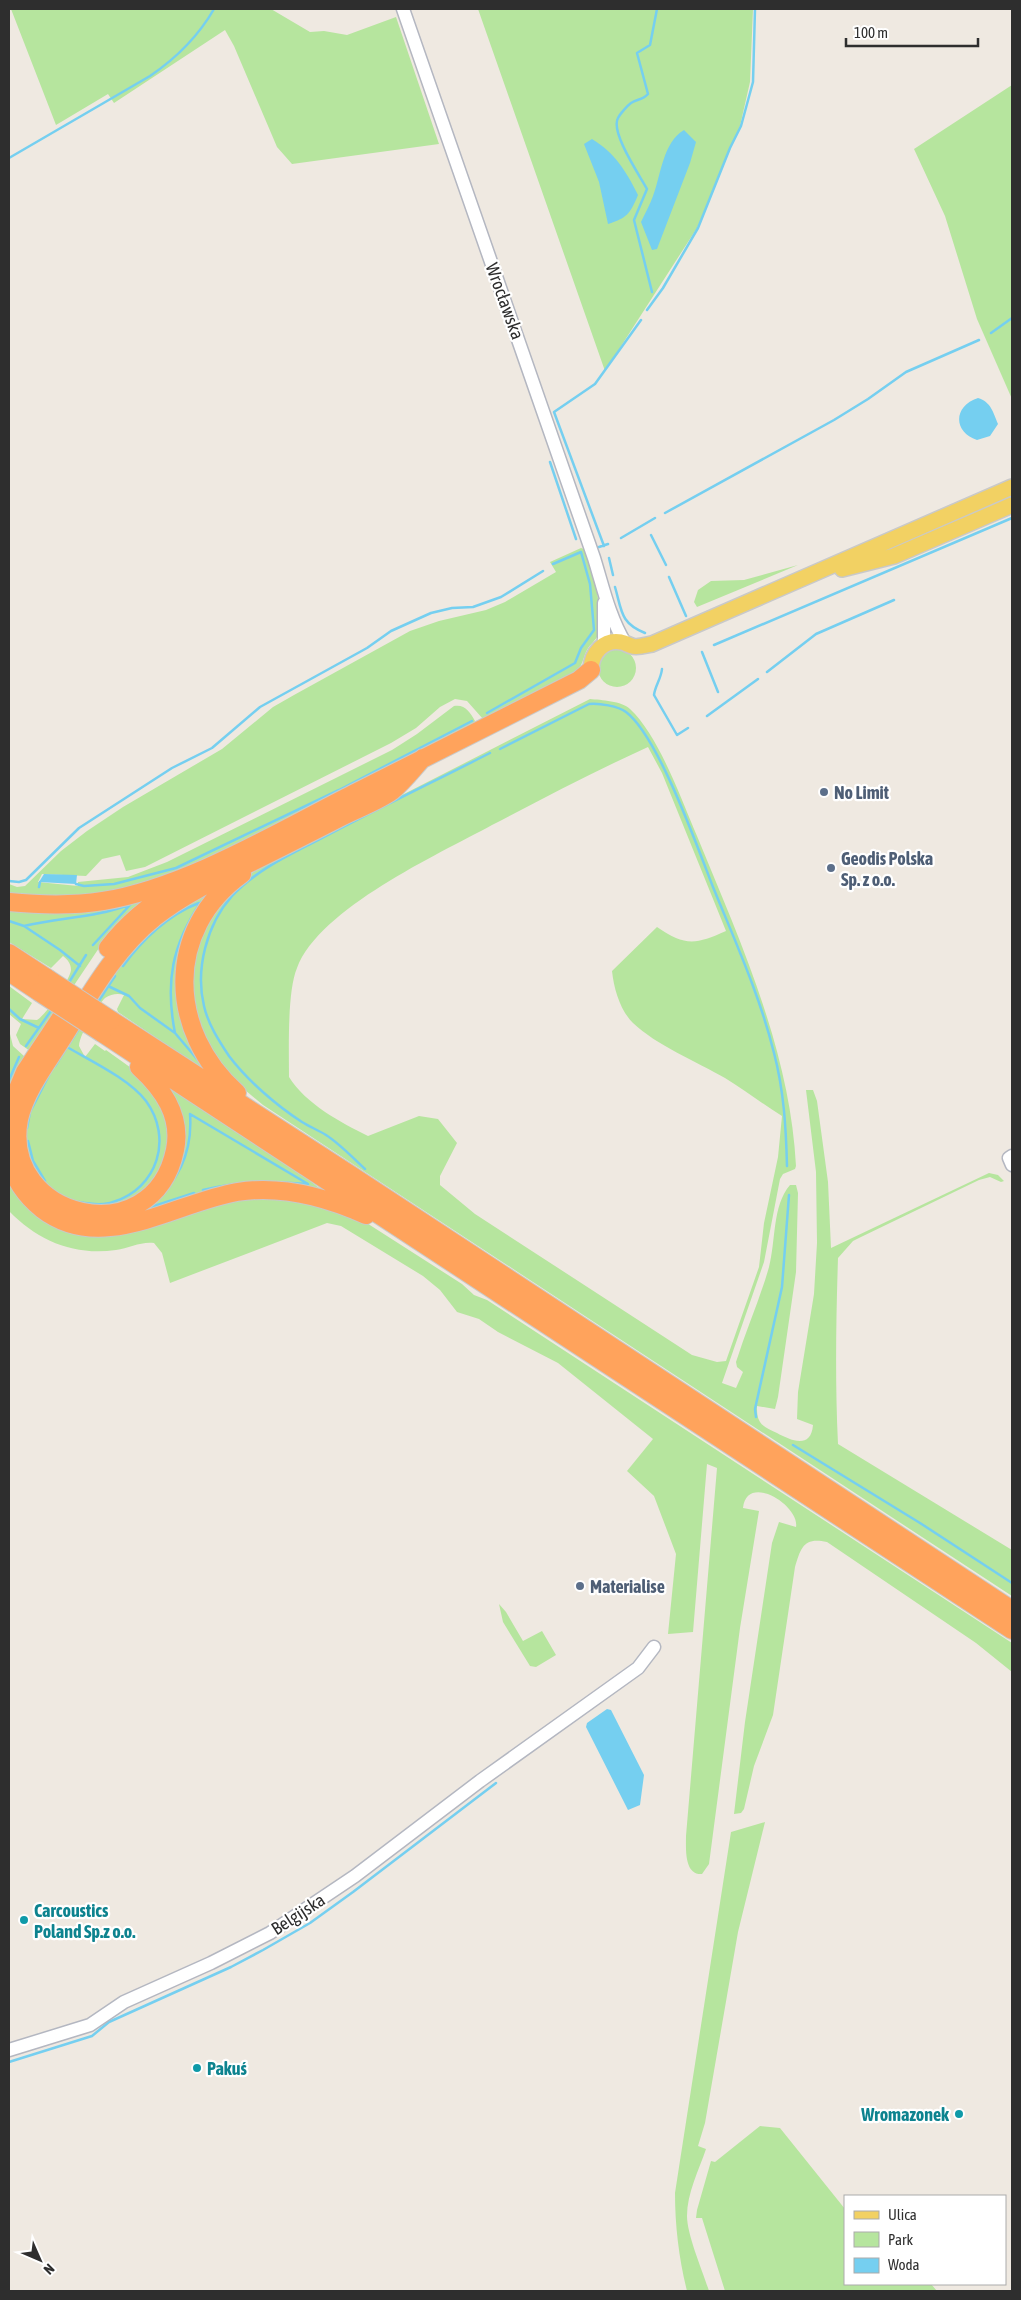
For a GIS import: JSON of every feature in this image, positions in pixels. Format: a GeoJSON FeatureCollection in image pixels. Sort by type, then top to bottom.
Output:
{"type":"FeatureCollection","features":[{"type":"Feature","properties":{"kind":"highway"},"geometry":{"type":"LineString","coordinates":[[9,902],[58,905],[103,901],[164,885],[228,857],[579,680],[591,670]]}},
{"type":"Feature","properties":{"kind":"highway"},"geometry":{"type":"LineString","coordinates":[[106,1026],[157,1084],[172,1113],[176,1142],[165,1175],[148,1197],[119,1212],[91,1215],[68,1210],[50,1199],[37,1187],[27,1171],[20,1153],[18,1130],[25,1102],[33,1085],[115,958],[139,931],[189,894],[391,792],[423,758]]}},
{"type":"Feature","properties":{"kind":"highway"},"geometry":{"type":"LineString","coordinates":[[283,847],[237,878],[208,908],[193,938],[188,955],[184,990],[186,1007],[197,1042],[206,1058],[230,1086],[245,1099],[326,1153],[351,1175]]}},
{"type":"Feature","properties":{"kind":"highway"},"geometry":{"type":"LineString","coordinates":[[9,1110],[19,1083],[30,1065],[111,944],[127,926],[156,900],[228,857]]}},
{"type":"Feature","properties":{"kind":"highway"},"geometry":{"type":"LineString","coordinates":[[9,953],[43,985],[106,1026],[410,1235],[1012,1630]]}},
{"type":"Feature","properties":{"kind":"highway"},"geometry":{"type":"LineString","coordinates":[[9,972],[43,985]]}},
{"type":"Feature","properties":{"kind":"highway"},"geometry":{"type":"LineString","coordinates":[[106,1026],[351,1175],[1012,1610]]}},
{"type":"Feature","properties":{"kind":"highway"},"geometry":{"type":"LineString","coordinates":[[9,1159],[14,1173],[29,1197],[46,1212],[76,1226],[99,1228],[126,1225],[237,1192],[273,1191],[294,1192],[332,1202],[410,1235]]}},
{"type":"Feature","properties":{"kind":"main road"},"geometry":{"type":"LineString","coordinates":[[591,670],[594,656],[604,645],[614,642],[632,646],[652,644],[1012,487]]}},
{"type":"Feature","properties":{"kind":"main road"},"geometry":{"type":"LineString","coordinates":[[806,577],[894,556],[1012,505]]}},
{"type":"Feature","properties":{"kind":"street","name":"Wrocławska"},"geometry":{"type":"LineString","coordinates":[[403,9],[594,558],[604,595]]}},
{"type":"Feature","properties":{"kind":"street"},"geometry":{"type":"LineString","coordinates":[[604,595],[625,643]]}},
{"type":"Feature","properties":{"kind":"street"},"geometry":{"type":"LineString","coordinates":[[604,595],[604,645]]}},
{"type":"Feature","properties":{"kind":"street"},"geometry":{"type":"LineString","coordinates":[[1012,1156],[1009,1158],[1012,1165]]}},
{"type":"Feature","properties":{"kind":"street","name":"Belgijska"},"geometry":{"type":"LineString","coordinates":[[9,2050],[90,2025],[124,2002],[211,1963],[270,1933],[355,1876],[557,1725],[638,1668],[654,1647]]}},
{"type":"Feature","properties":{"kind":"green space"},"geometry":{"type":"Polygon","coordinates":[[[11,9],[271,9],[310,32],[324,31],[347,35],[396,17],[439,144],[292,164],[277,147],[234,46],[225,30],[114,103],[108,94],[56,125],[11,9]]]}},
{"type":"Feature","properties":{"kind":"green space"},"geometry":{"type":"Polygon","coordinates":[[[478,9],[753,9],[750,82],[740,126],[697,228],[605,371],[478,9]]]}},
{"type":"Feature","properties":{"kind":"green space"},"geometry":{"type":"Polygon","coordinates":[[[1012,85],[1012,399],[977,319],[945,216],[914,149],[1012,85]]]}},
{"type":"Feature","properties":{"kind":"green space"},"geometry":{"type":"Polygon","coordinates":[[[581,548],[584,549],[594,580],[600,613],[597,636],[587,650],[577,671],[483,719],[467,701],[455,699],[440,707],[416,728],[391,743],[145,867],[126,871],[120,855],[102,859],[86,876],[42,874],[38,882],[78,886],[78,882],[128,877],[167,862],[392,750],[454,706],[464,707],[475,721],[472,726],[191,867],[104,895],[9,897],[9,884],[17,887],[25,886],[61,851],[87,831],[123,807],[222,749],[273,707],[410,631],[439,621],[486,610],[505,602],[556,572],[550,562],[581,548]]]}},
{"type":"Feature","properties":{"kind":"green space"},"geometry":{"type":"Polygon","coordinates":[[[798,565],[697,607],[694,602],[698,590],[711,581],[744,580],[798,565]]]}},
{"type":"Feature","properties":{"kind":"green space"},"geometry":{"type":"Polygon","coordinates":[[[617,649],[631,654],[636,668],[631,682],[617,687],[603,682],[598,668],[603,654],[617,649]]]}},
{"type":"Feature","properties":{"kind":"green space"},"geometry":{"type":"Polygon","coordinates":[[[583,685],[197,883],[156,911],[125,941],[98,975],[38,1062],[24,1087],[14,1113],[16,1150],[30,1181],[52,1203],[80,1216],[109,1219],[138,1211],[162,1192],[179,1159],[182,1147],[181,1120],[172,1090],[323,1191],[273,1185],[248,1185],[202,1194],[139,1215],[97,1222],[76,1219],[55,1211],[42,1203],[23,1180],[12,1155],[10,1130],[15,1105],[32,1070],[79,995],[106,958],[140,919],[189,885],[583,685]]]}},
{"type":"Feature","properties":{"kind":"green space"},"geometry":{"type":"Polygon","coordinates":[[[590,699],[617,703],[630,709],[641,721],[660,751],[684,804],[746,956],[773,1038],[784,1080],[792,1123],[796,1166],[795,1169],[783,1174],[780,1179],[764,1262],[722,1383],[736,1388],[743,1372],[737,1367],[736,1362],[769,1267],[777,1213],[784,1193],[790,1185],[796,1185],[798,1193],[796,1272],[778,1397],[775,1409],[757,1406],[757,1412],[761,1424],[788,1438],[799,1441],[804,1440],[811,1433],[813,1425],[797,1419],[798,1392],[814,1294],[817,1243],[816,1172],[806,1090],[813,1090],[817,1101],[828,1182],[831,1248],[989,1173],[998,1175],[1004,1181],[1001,1182],[990,1177],[979,1180],[853,1241],[838,1258],[837,1421],[838,1444],[1012,1550],[1012,1596],[263,1105],[232,1079],[201,1034],[192,991],[197,946],[212,914],[249,875],[261,867],[590,699]],[[648,747],[550,795],[412,868],[354,904],[329,925],[310,946],[297,968],[292,991],[289,1021],[289,1077],[296,1087],[314,1104],[368,1136],[419,1116],[438,1119],[457,1143],[440,1176],[440,1185],[475,1214],[692,1355],[717,1362],[726,1361],[759,1267],[764,1223],[778,1157],[782,1116],[725,1078],[653,1039],[628,1018],[618,999],[612,971],[657,927],[675,938],[690,941],[706,939],[726,931],[662,773],[648,747]]]}},
{"type":"Feature","properties":{"kind":"green space"},"geometry":{"type":"Polygon","coordinates":[[[221,883],[181,966],[211,1075],[118,1012],[117,1009],[124,995],[114,994],[105,998],[85,1028],[79,1046],[85,1057],[95,1044],[141,1075],[157,1093],[170,1134],[162,1168],[146,1190],[119,1205],[81,1207],[41,1183],[24,1149],[29,1106],[108,978],[154,926],[221,883]]]}},
{"type":"Feature","properties":{"kind":"green space"},"geometry":{"type":"Polygon","coordinates":[[[153,894],[105,939],[30,1051],[20,1044],[16,1035],[21,1024],[9,1014],[9,986],[32,1003],[22,1019],[37,1020],[57,997],[70,975],[71,968],[69,962],[63,956],[51,968],[9,942],[9,909],[153,894]]]}},
{"type":"Feature","properties":{"kind":"green space"},"geometry":{"type":"Polygon","coordinates":[[[9,1030],[13,1046],[25,1057],[9,1088],[9,1030]]]}},
{"type":"Feature","properties":{"kind":"green space"},"geometry":{"type":"Polygon","coordinates":[[[9,1181],[56,1226],[245,1197],[287,1197],[362,1220],[462,1284],[474,1295],[487,1300],[1012,1643],[1012,1672],[976,1643],[827,1542],[808,1542],[799,1554],[795,1567],[773,1715],[754,1766],[744,1809],[741,1813],[734,1814],[745,1722],[772,1543],[779,1522],[796,1527],[795,1519],[790,1510],[782,1502],[763,1493],[754,1493],[747,1498],[743,1508],[759,1511],[740,1628],[709,1864],[702,1874],[696,1873],[689,1866],[687,1860],[686,1836],[717,1468],[707,1464],[693,1632],[668,1634],[676,1554],[654,1496],[627,1471],[653,1439],[558,1363],[498,1332],[479,1319],[457,1312],[440,1290],[423,1276],[341,1226],[327,1223],[170,1283],[162,1253],[154,1243],[140,1244],[116,1250],[86,1251],[58,1244],[32,1231],[9,1211],[9,1181]]]}},
{"type":"Feature","properties":{"kind":"green space"},"geometry":{"type":"Polygon","coordinates":[[[499,1604],[506,1612],[523,1641],[542,1631],[556,1655],[536,1667],[530,1666],[503,1622],[499,1604]]]}},
{"type":"Feature","properties":{"kind":"green space"},"geometry":{"type":"Polygon","coordinates":[[[765,1822],[738,1932],[705,2123],[698,2146],[706,2149],[691,2190],[688,2207],[687,2216],[690,2233],[709,2291],[687,2291],[678,2242],[675,2193],[731,1832],[765,1822]]]}},
{"type":"Feature","properties":{"kind":"green space"},"geometry":{"type":"Polygon","coordinates":[[[760,2126],[780,2128],[844,2208],[844,2285],[932,2285],[937,2291],[725,2291],[702,2218],[696,2218],[711,2161],[715,2162],[760,2126]]]}},
{"type":"Feature","properties":{"kind":"water"},"geometry":{"type":"Polygon","coordinates":[[[684,130],[696,142],[690,163],[657,249],[652,250],[641,222],[652,199],[671,142],[684,130]]]}},
{"type":"Feature","properties":{"kind":"water"},"geometry":{"type":"Polygon","coordinates":[[[592,139],[607,150],[619,163],[638,195],[633,207],[624,217],[608,224],[599,182],[584,144],[592,139]]]}},
{"type":"Feature","properties":{"kind":"water"},"geometry":{"type":"Polygon","coordinates":[[[978,398],[989,405],[998,424],[990,436],[977,440],[964,431],[959,419],[964,407],[978,398]]]}},
{"type":"Feature","properties":{"kind":"water"},"geometry":{"type":"Polygon","coordinates":[[[44,874],[77,875],[76,884],[39,882],[44,874]]]}},
{"type":"Feature","properties":{"kind":"water"},"geometry":{"type":"Polygon","coordinates":[[[607,1709],[611,1710],[644,1775],[640,1805],[628,1810],[586,1727],[587,1723],[607,1709]]]}},
{"type":"Feature","properties":{"kind":"waterway"},"geometry":{"type":"LineString","coordinates":[[9,158],[150,76],[194,37],[214,9]]}},
{"type":"Feature","properties":{"kind":"waterway"},"geometry":{"type":"LineString","coordinates":[[652,292],[634,220],[647,189],[622,143],[617,125],[619,116],[628,106],[648,94],[637,53],[650,45],[657,9]]}},
{"type":"Feature","properties":{"kind":"waterway"},"geometry":{"type":"LineString","coordinates":[[647,310],[663,288],[698,228],[730,148],[741,126],[753,82],[755,9]]}},
{"type":"Feature","properties":{"kind":"waterway"},"geometry":{"type":"LineString","coordinates":[[991,333],[1012,318]]}},
{"type":"Feature","properties":{"kind":"waterway"},"geometry":{"type":"LineString","coordinates":[[604,546],[554,412],[595,384],[641,320]]}},
{"type":"Feature","properties":{"kind":"waterway"},"geometry":{"type":"LineString","coordinates":[[665,513],[834,420],[906,372],[979,340]]}},
{"type":"Feature","properties":{"kind":"waterway"},"geometry":{"type":"LineString","coordinates":[[550,462],[576,539]]}},
{"type":"Feature","properties":{"kind":"waterway"},"geometry":{"type":"LineString","coordinates":[[621,538],[655,518]]}},
{"type":"Feature","properties":{"kind":"waterway"},"geometry":{"type":"LineString","coordinates":[[714,645],[1012,518]]}},
{"type":"Feature","properties":{"kind":"waterway"},"geometry":{"type":"LineString","coordinates":[[651,535],[666,565]]}},
{"type":"Feature","properties":{"kind":"waterway"},"geometry":{"type":"LineString","coordinates":[[599,547],[608,544]]}},
{"type":"Feature","properties":{"kind":"waterway"},"geometry":{"type":"LineString","coordinates":[[487,713],[575,663],[581,648],[594,630],[590,584],[581,552],[553,564]]}},
{"type":"Feature","properties":{"kind":"waterway"},"geometry":{"type":"LineString","coordinates":[[609,558],[613,575]]}},
{"type":"Feature","properties":{"kind":"waterway"},"geometry":{"type":"LineString","coordinates":[[9,881],[19,882],[26,880],[79,828],[172,768],[212,748],[260,707],[367,648],[391,631],[431,613],[452,608],[473,607],[501,597],[543,571]]}},
{"type":"Feature","properties":{"kind":"waterway"},"geometry":{"type":"LineString","coordinates":[[669,577],[686,616]]}},
{"type":"Feature","properties":{"kind":"waterway"},"geometry":{"type":"LineString","coordinates":[[615,587],[626,620],[645,633]]}},
{"type":"Feature","properties":{"kind":"waterway"},"geometry":{"type":"LineString","coordinates":[[767,672],[816,634],[894,600]]}},
{"type":"Feature","properties":{"kind":"waterway"},"geometry":{"type":"LineString","coordinates":[[702,652],[718,692]]}},
{"type":"Feature","properties":{"kind":"waterway"},"geometry":{"type":"LineString","coordinates":[[662,669],[654,695],[677,735],[688,728]]}},
{"type":"Feature","properties":{"kind":"waterway"},"geometry":{"type":"LineString","coordinates":[[707,716],[758,679]]}},
{"type":"Feature","properties":{"kind":"waterway"},"geometry":{"type":"LineString","coordinates":[[500,749],[589,704],[618,708],[626,712],[638,725],[651,744],[676,793],[762,1011],[780,1081],[787,1166]]}},
{"type":"Feature","properties":{"kind":"waterway"},"geometry":{"type":"LineString","coordinates":[[76,884],[84,886],[114,884],[176,868],[339,790],[472,721]]}},
{"type":"Feature","properties":{"kind":"waterway"},"geometry":{"type":"LineString","coordinates":[[365,1169],[331,1139],[302,1122],[273,1100],[253,1083],[229,1056],[211,1026],[204,1006],[201,977],[205,948],[223,907],[242,886],[264,870],[300,849],[490,753]]}},
{"type":"Feature","properties":{"kind":"waterway"},"geometry":{"type":"LineString","coordinates":[[39,887],[40,882]]}},
{"type":"Feature","properties":{"kind":"waterway"},"geometry":{"type":"LineString","coordinates":[[175,1033],[171,997],[173,965],[183,933],[201,902]]}},
{"type":"Feature","properties":{"kind":"waterway"},"geometry":{"type":"LineString","coordinates":[[123,966],[157,929],[177,914],[199,903]]}},
{"type":"Feature","properties":{"kind":"waterway"},"geometry":{"type":"LineString","coordinates":[[80,966],[24,926],[91,915],[131,904]]}},
{"type":"Feature","properties":{"kind":"waterway"},"geometry":{"type":"LineString","coordinates":[[93,945],[130,905]]}},
{"type":"Feature","properties":{"kind":"waterway"},"geometry":{"type":"LineString","coordinates":[[9,921],[24,926]]}},
{"type":"Feature","properties":{"kind":"waterway"},"geometry":{"type":"LineString","coordinates":[[68,984],[86,955]]}},
{"type":"Feature","properties":{"kind":"waterway"},"geometry":{"type":"LineString","coordinates":[[98,1002],[115,976]]}},
{"type":"Feature","properties":{"kind":"waterway"},"geometry":{"type":"LineString","coordinates":[[108,986],[129,996],[140,1008],[175,1033],[203,1066]]}},
{"type":"Feature","properties":{"kind":"waterway"},"geometry":{"type":"LineString","coordinates":[[26,1046],[53,1008]]}},
{"type":"Feature","properties":{"kind":"waterway"},"geometry":{"type":"LineString","coordinates":[[9,1009],[20,1019],[39,1028]]}},
{"type":"Feature","properties":{"kind":"waterway"},"geometry":{"type":"LineString","coordinates":[[67,1047],[80,1027]]}},
{"type":"Feature","properties":{"kind":"waterway"},"geometry":{"type":"LineString","coordinates":[[55,1066],[67,1047],[109,1071],[130,1085],[146,1101],[154,1115],[159,1130],[159,1146],[156,1160],[150,1174],[141,1186],[128,1195],[109,1203],[79,1202]]}},
{"type":"Feature","properties":{"kind":"waterway"},"geometry":{"type":"LineString","coordinates":[[9,1080],[19,1057]]}},
{"type":"Feature","properties":{"kind":"waterway"},"geometry":{"type":"LineString","coordinates":[[27,1128],[30,1112],[49,1075]]}},
{"type":"Feature","properties":{"kind":"waterway"},"geometry":{"type":"LineString","coordinates":[[194,1193],[148,1208],[167,1188],[181,1167],[189,1142],[190,1114],[308,1184],[255,1182],[231,1184],[203,1190]]}},
{"type":"Feature","properties":{"kind":"waterway"},"geometry":{"type":"LineString","coordinates":[[28,1141],[33,1161],[45,1181]]}},
{"type":"Feature","properties":{"kind":"waterway"},"geometry":{"type":"LineString","coordinates":[[756,1417],[755,1409],[782,1287],[789,1195]]}},
{"type":"Feature","properties":{"kind":"waterway"},"geometry":{"type":"LineString","coordinates":[[793,1445],[920,1523],[1012,1583]]}},
{"type":"Feature","properties":{"kind":"waterway"},"geometry":{"type":"LineString","coordinates":[[9,2062],[92,2036],[109,2022],[231,1967],[263,1950],[310,1923],[496,1783]]}},
{"type":"Feature","properties":{"kind":"place","name":"No Limit"},"geometry":{"type":"Point","coordinates":[824,792]}},
{"type":"Feature","properties":{"kind":"place","name":"Geodis Polska Sp. z o.o."},"geometry":{"type":"Point","coordinates":[831,868]}},
{"type":"Feature","properties":{"kind":"place","name":"Materialise"},"geometry":{"type":"Point","coordinates":[580,1586]}},
{"type":"Feature","properties":{"kind":"place","name":"Carcoustics Poland Sp.z o.o."},"geometry":{"type":"Point","coordinates":[24,1920]}},
{"type":"Feature","properties":{"kind":"place","name":"Pakuś"},"geometry":{"type":"Point","coordinates":[197,2068]}},
{"type":"Feature","properties":{"kind":"place","name":"Wromazonek"},"geometry":{"type":"Point","coordinates":[959,2114]}}]}
